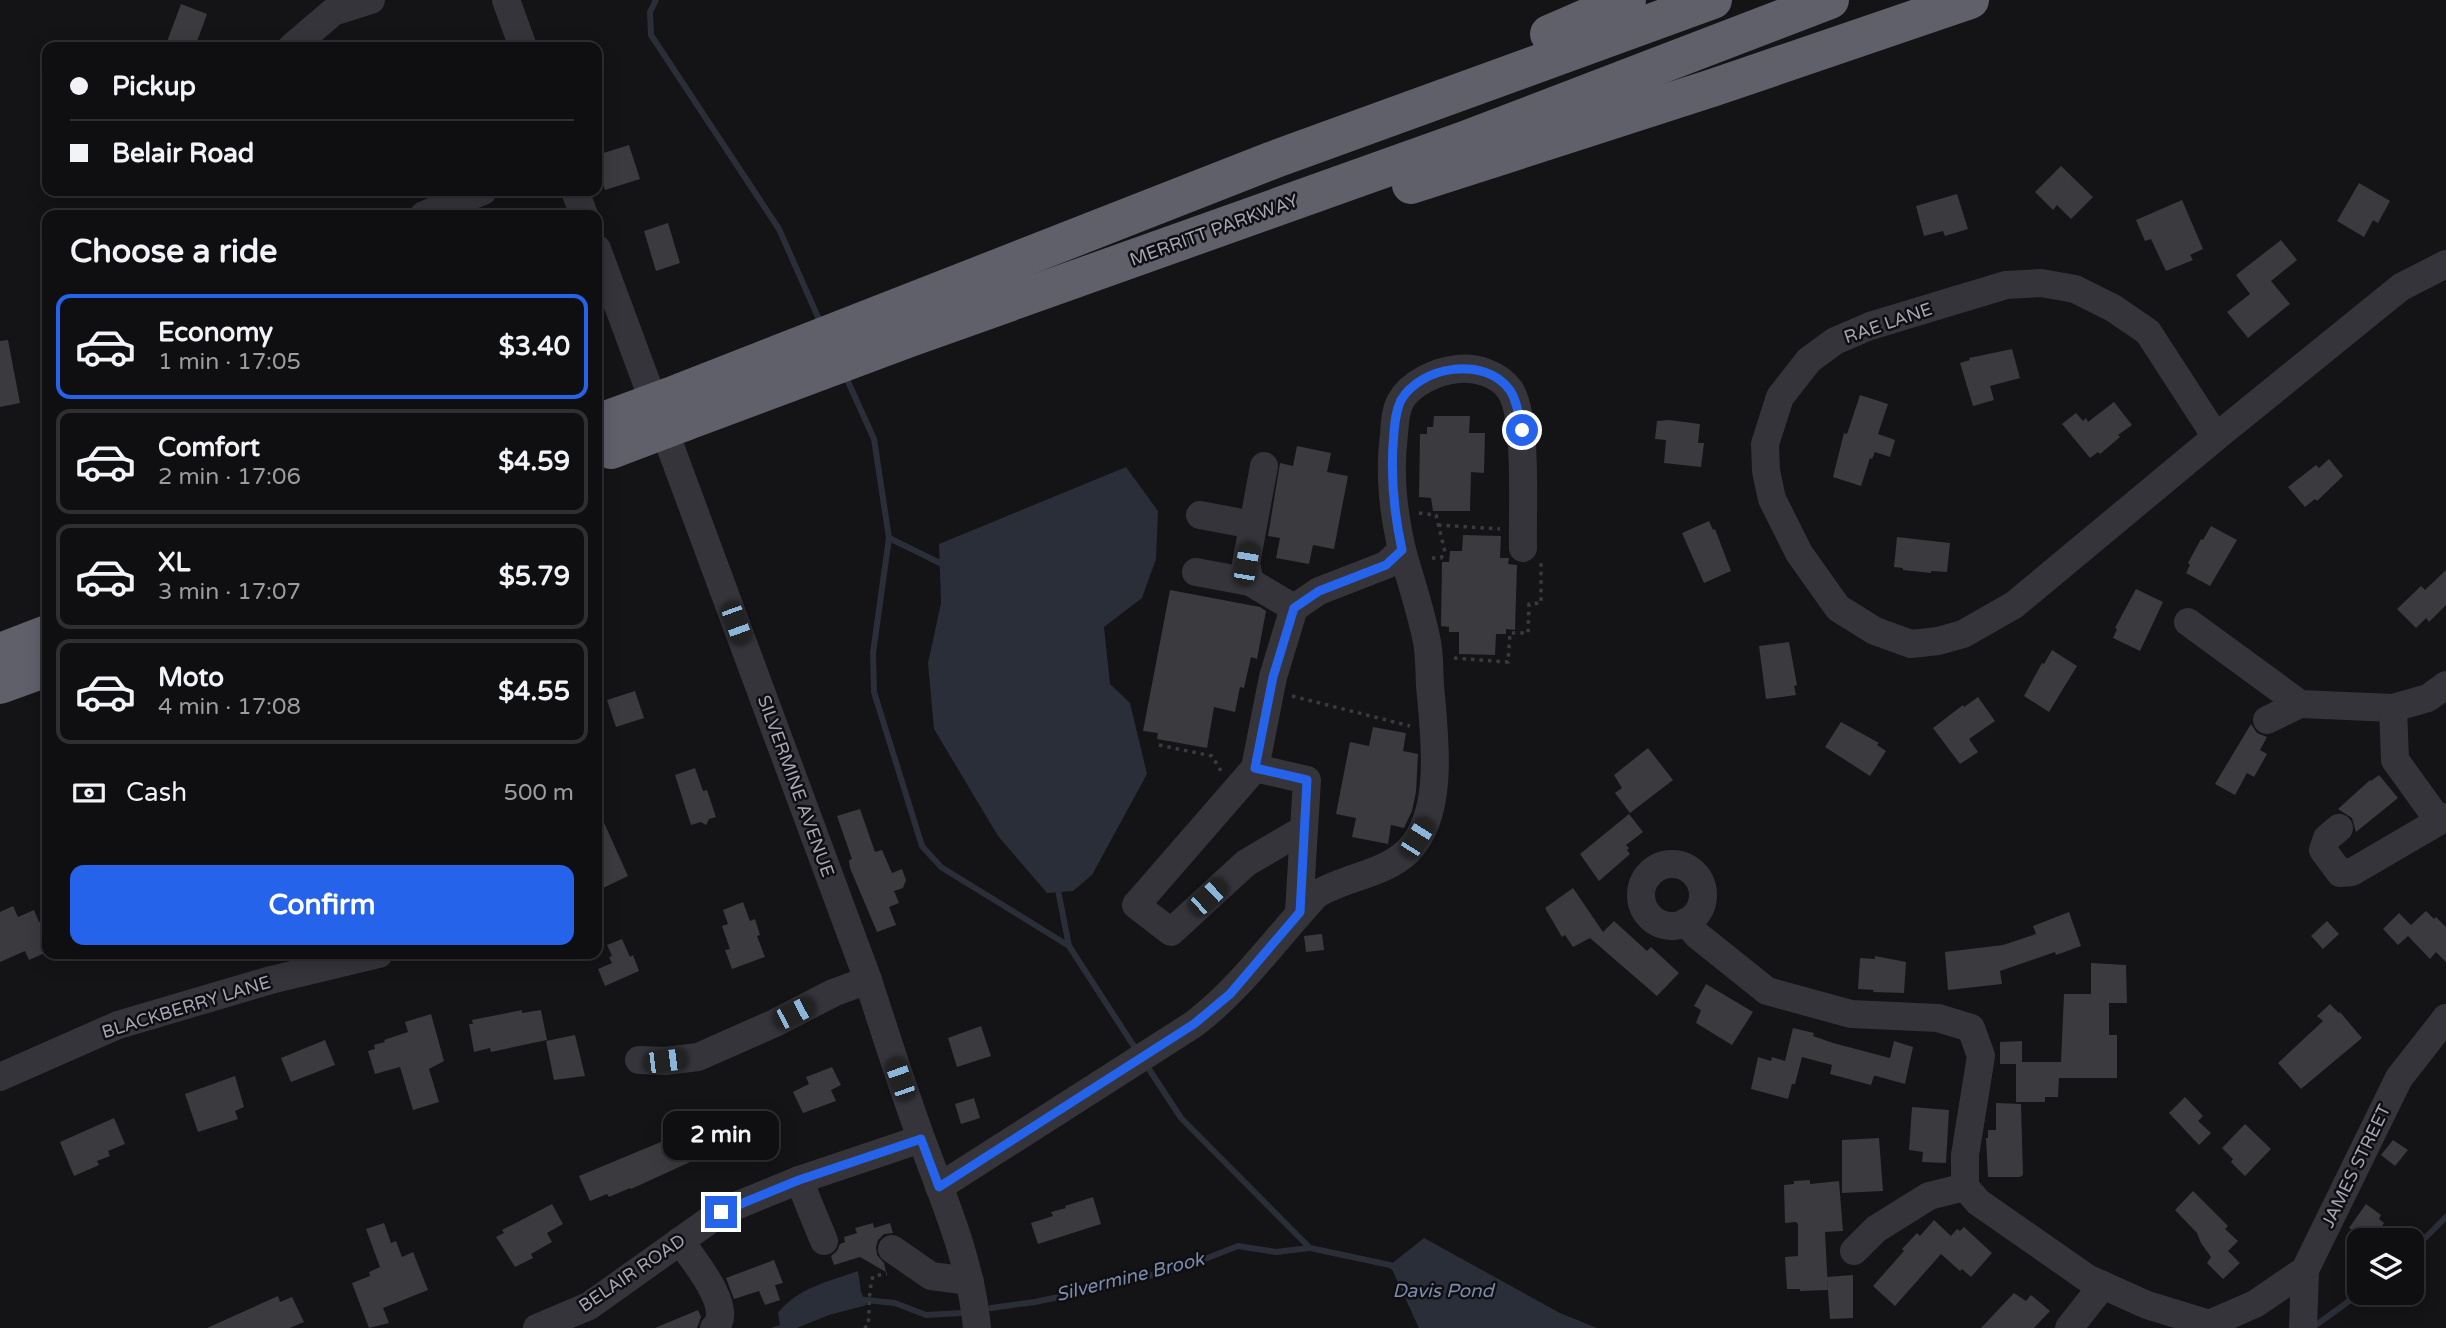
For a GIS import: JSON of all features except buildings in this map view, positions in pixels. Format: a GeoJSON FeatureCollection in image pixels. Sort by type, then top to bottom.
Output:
{"type":"FeatureCollection","features":[{"type":"Feature","properties":{"kind":"highway"},"geometry":{"type":"LineString","coordinates":[[1273,160],[1479,64],[1628,0]]}},
{"type":"Feature","properties":{"kind":"highway","name":"MERRITT PARKWAY"},"geometry":{"type":"LineString","coordinates":[[602,438],[904,323],[1273,160],[1713,0]]}},
{"type":"Feature","properties":{"kind":"highway","name":"MERRITT PARKWAY"},"geometry":{"type":"LineString","coordinates":[[904,323],[1115,265],[1462,141],[1830,0]]}},
{"type":"Feature","properties":{"kind":"highway"},"geometry":{"type":"LineString","coordinates":[[1115,265],[1258,232],[1392,191],[1700,92],[1970,0]]}},
{"type":"Feature","properties":{"kind":"highway"},"geometry":{"type":"LineString","coordinates":[[0,652],[42,636]]}},
{"type":"Feature","properties":{"kind":"highway"},"geometry":{"type":"LineString","coordinates":[[0,685],[42,670]]}},
{"type":"Feature","properties":{"kind":"street"},"geometry":{"type":"LineString","coordinates":[[298,42],[332,12],[372,0]]}},
{"type":"Feature","properties":{"kind":"street"},"geometry":{"type":"LineString","coordinates":[[506,0],[521,42]]}},
{"type":"Feature","properties":{"kind":"street"},"geometry":{"type":"LineString","coordinates":[[436,210],[471,196]]}},
{"type":"Feature","properties":{"kind":"street","name":"SILVERMINE AVENUE"},"geometry":{"type":"LineString","coordinates":[[602,262],[868,980],[970,1280],[977,1328]]}},
{"type":"Feature","properties":{"kind":"street","name":"RAE LANE"},"geometry":{"type":"LineString","coordinates":[[2216,437],[2148,332],[2113,308],[2075,289],[2029,283],[2006,285],[1870,327],[1835,341],[1809,360],[1780,397],[1765,444],[1766,471],[1772,499],[1799,553],[1838,608],[1875,631],[1911,644],[1938,641],[1963,634],[2014,604],[2401,287],[2446,264]]}},
{"type":"Feature","properties":{"kind":"street"},"geometry":{"type":"LineString","coordinates":[[939,1187],[1194,1024],[1230,994],[1317,894],[1331,886],[1383,867],[1409,851],[1425,825],[1435,782],[1436,733],[1427,641],[1403,554],[1393,509],[1391,483],[1396,414],[1409,390],[1438,373],[1476,369],[1501,380],[1511,391],[1522,430],[1523,548]]}},
{"type":"Feature","properties":{"kind":"street"},"geometry":{"type":"LineString","coordinates":[[1251,582],[1246,564],[1264,466]]}},
{"type":"Feature","properties":{"kind":"street"},"geometry":{"type":"LineString","coordinates":[[1200,515],[1253,525]]}},
{"type":"Feature","properties":{"kind":"street"},"geometry":{"type":"LineString","coordinates":[[1304,829],[1246,863],[1171,932],[1136,905],[1255,768],[1270,691],[1294,608],[1319,591],[1386,565],[1403,554]]}},
{"type":"Feature","properties":{"kind":"street"},"geometry":{"type":"LineString","coordinates":[[1196,572],[1251,582],[1294,608]]}},
{"type":"Feature","properties":{"kind":"street"},"geometry":{"type":"LineString","coordinates":[[2188,622],[2300,704]]}},
{"type":"Feature","properties":{"kind":"street"},"geometry":{"type":"LineString","coordinates":[[2267,720],[2300,704],[2393,708],[2428,698],[2446,685]]}},
{"type":"Feature","properties":{"kind":"street"},"geometry":{"type":"LineString","coordinates":[[2340,828],[2327,838],[2323,850],[2340,873],[2353,872],[2443,819],[2395,760],[2393,708]]}},
{"type":"Feature","properties":{"kind":"street"},"geometry":{"type":"LineString","coordinates":[[1255,768],[1307,780],[1300,912]]}},
{"type":"Feature","properties":{"kind":"street"},"geometry":{"type":"LineString","coordinates":[[1686,922],[1696,935],[1767,991],[1851,1014],[1938,1018],[1971,1028],[1981,1056],[1965,1155],[1965,1187],[1978,1202],[2087,1278],[2147,1304],[2209,1324],[2255,1304],[2305,1270]]}},
{"type":"Feature","properties":{"kind":"street","name":"BLACKBERRY LANE"},"geometry":{"type":"LineString","coordinates":[[0,1077],[118,1026],[271,980],[358,959]]}},
{"type":"Feature","properties":{"kind":"street"},"geometry":{"type":"LineString","coordinates":[[639,1060],[665,1061],[698,1057],[834,993],[868,980]]}},
{"type":"Feature","properties":{"kind":"street","name":"JAMES STREET"},"geometry":{"type":"LineString","coordinates":[[2303,1328],[2305,1270],[2399,1078],[2446,1018]]}},
{"type":"Feature","properties":{"kind":"street","name":"BELAIR ROAD"},"geometry":{"type":"LineString","coordinates":[[537,1328],[592,1317],[680,1241],[721,1212],[799,1180],[921,1139]]}},
{"type":"Feature","properties":{"kind":"street"},"geometry":{"type":"LineString","coordinates":[[799,1180],[824,1241]]}},
{"type":"Feature","properties":{"kind":"street"},"geometry":{"type":"LineString","coordinates":[[1854,1251],[1876,1229],[1929,1195],[1965,1187]]}},
{"type":"Feature","properties":{"kind":"street"},"geometry":{"type":"LineString","coordinates":[[680,1241],[718,1297],[719,1324],[714,1328]]}},
{"type":"Feature","properties":{"kind":"street"},"geometry":{"type":"LineString","coordinates":[[892,1249],[931,1276],[970,1280]]}},
{"type":"Feature","properties":{"kind":"street"},"geometry":{"type":"LineString","coordinates":[[2069,1328],[2103,1285]]}},
{"type":"Feature","properties":{"kind":"path"},"geometry":{"type":"LineString","coordinates":[[1393,509],[1436,515],[1445,552],[1441,558],[1403,554]]}},
{"type":"Feature","properties":{"kind":"path"},"geometry":{"type":"LineString","coordinates":[[1438,525],[1485,528]]}},
{"type":"Feature","properties":{"kind":"path"},"geometry":{"type":"LineString","coordinates":[[1428,657],[1508,662],[1510,633],[1528,633],[1529,604],[1541,603],[1541,562],[1523,548]]}},
{"type":"Feature","properties":{"kind":"path"},"geometry":{"type":"LineString","coordinates":[[1270,691],[1436,733]]}},
{"type":"Feature","properties":{"kind":"path"},"geometry":{"type":"LineString","coordinates":[[1159,745],[1212,756],[1234,792]]}},
{"type":"Feature","properties":{"kind":"path"},"geometry":{"type":"LineString","coordinates":[[864,1328],[868,1326],[869,1291]]}},
{"type":"Feature","properties":{"kind":"water"},"geometry":{"type":"Polygon","coordinates":[[[1126,467],[1158,511],[1156,559],[1142,598],[1104,627],[1110,684],[1130,703],[1147,774],[1092,875],[1073,891],[1047,893],[998,836],[934,729],[928,663],[941,603],[939,544],[1126,467]]]}},
{"type":"Feature","properties":{"kind":"water","name":"Davis Pond"},"geometry":{"type":"Polygon","coordinates":[[[1424,1238],[1560,1313],[1597,1328],[1419,1328],[1390,1265],[1424,1238]]]}},
{"type":"Feature","properties":{"kind":"water"},"geometry":{"type":"Polygon","coordinates":[[[858,1271],[861,1292],[867,1305],[829,1315],[797,1328],[770,1328],[780,1325],[778,1313],[804,1291],[858,1271]]]}},
{"type":"Feature","properties":{"kind":"waterway"},"geometry":{"type":"LineString","coordinates":[[656,0],[650,12],[651,35],[779,229],[821,324]]}},
{"type":"Feature","properties":{"kind":"waterway"},"geometry":{"type":"LineString","coordinates":[[845,375],[874,439],[889,538],[873,653],[874,692],[922,846],[941,867],[1069,946],[1137,1051]]}},
{"type":"Feature","properties":{"kind":"waterway"},"geometry":{"type":"LineString","coordinates":[[889,538],[944,565]]}},
{"type":"Feature","properties":{"kind":"waterway"},"geometry":{"type":"LineString","coordinates":[[1057,885],[1069,946]]}},
{"type":"Feature","properties":{"kind":"waterway"},"geometry":{"type":"LineString","coordinates":[[1145,1063],[1181,1118],[1310,1248],[1390,1265],[1397,1269]]}},
{"type":"Feature","properties":{"kind":"waterway"},"geometry":{"type":"LineString","coordinates":[[2424,1239],[2446,1217]]}},
{"type":"Feature","properties":{"kind":"waterway","name":"Silvermine Brook"},"geometry":{"type":"LineString","coordinates":[[991,1308],[1106,1287],[1187,1266],[1238,1246],[1276,1252],[1310,1248]]}},
{"type":"Feature","properties":{"kind":"waterway","name":"Silvermine Brook"},"geometry":{"type":"LineString","coordinates":[[855,1299],[895,1303],[926,1315],[962,1313]]}},
{"type":"Feature","properties":{"kind":"waterway"},"geometry":{"type":"LineString","coordinates":[[2312,1328],[2347,1302]]}},
{"type":"Feature","properties":{"kind":"route"},"geometry":{"type":"LineString","coordinates":[[721,1212],[799,1180],[921,1139],[939,1187],[1194,1024],[1230,994],[1300,912],[1307,780],[1255,768],[1273,677],[1294,608],[1319,591],[1386,565],[1402,550],[1393,509],[1391,483],[1396,414],[1401,401],[1409,390],[1438,373],[1465,368],[1476,369],[1501,380],[1511,391],[1522,430]]}}]}
